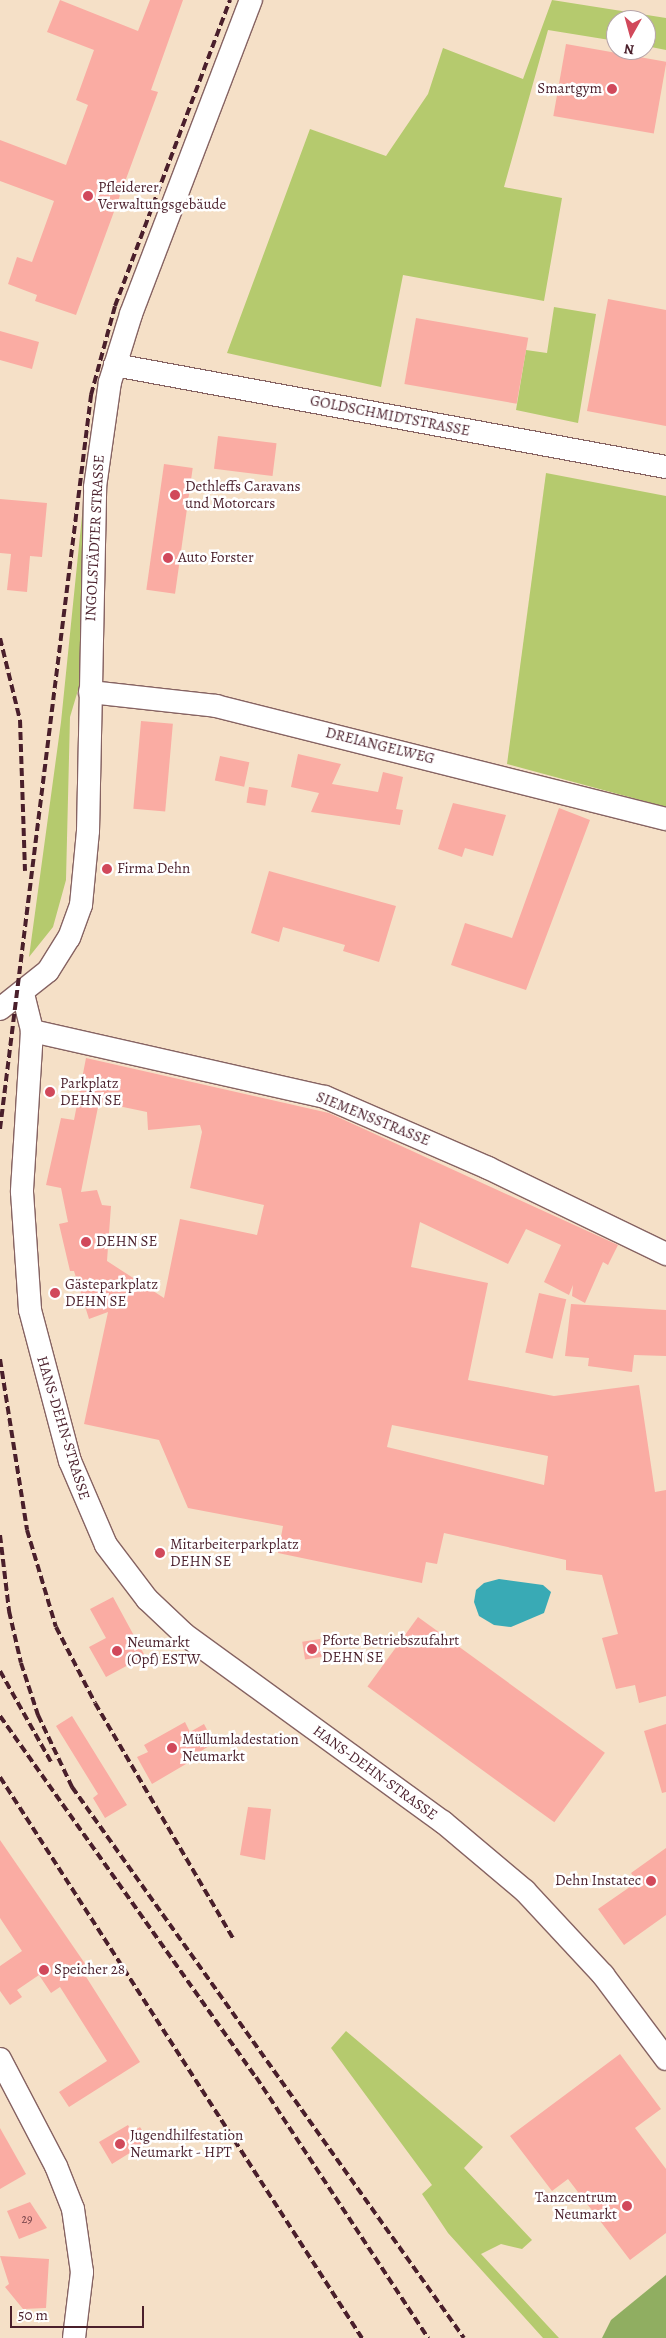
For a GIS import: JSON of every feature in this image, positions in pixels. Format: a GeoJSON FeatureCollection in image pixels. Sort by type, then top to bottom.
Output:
{"type":"FeatureCollection","features":[{"type":"Feature","properties":{"kind":"street","name":"INGOLSTÄDTER STRASSE"},"geometry":{"type":"LineString","coordinates":[[0,1009],[23,994],[54,964],[81,905],[90,692],[95,487],[115,364],[251,0]]}},
{"type":"Feature","properties":{"kind":"street","name":"GOLDSCHMIDTSTRASSE"},"geometry":{"type":"LineString","coordinates":[[115,364],[666,468]]}},
{"type":"Feature","properties":{"kind":"street","name":"DREIANGELWEG"},"geometry":{"type":"LineString","coordinates":[[90,692],[216,706],[666,820]]}},
{"type":"Feature","properties":{"kind":"street","name":"HANS-DEHN-STRASSE"},"geometry":{"type":"LineString","coordinates":[[23,994],[32,1031],[22,1192],[30,1310],[70,1461],[106,1545],[147,1599],[184,1634],[443,1822],[525,1890],[603,1975],[666,2059]]}},
{"type":"Feature","properties":{"kind":"street","name":"SIEMENSSTRASSE"},"geometry":{"type":"LineString","coordinates":[[32,1031],[325,1097],[488,1168],[666,1254]]}},
{"type":"Feature","properties":{"kind":"street"},"geometry":{"type":"LineString","coordinates":[[0,2059],[56,2166],[72,2209],[82,2272],[74,2338]]}},
{"type":"Feature","properties":{"kind":"green space"},"geometry":{"type":"Polygon","coordinates":[[[552,0],[615,10],[606,10],[606,39],[548,30],[504,187],[562,198],[544,301],[403,275],[381,387],[227,353],[310,129],[386,156],[428,94],[443,48],[523,79],[552,0]]]}},
{"type":"Feature","properties":{"kind":"green space"},"geometry":{"type":"Polygon","coordinates":[[[656,16],[666,18],[666,50],[656,48],[656,16]]]}},
{"type":"Feature","properties":{"kind":"green space"},"geometry":{"type":"Polygon","coordinates":[[[554,307],[596,314],[578,423],[516,410],[526,350],[547,353],[554,307]]]}},
{"type":"Feature","properties":{"kind":"green space"},"geometry":{"type":"Polygon","coordinates":[[[546,473],[666,496],[666,807],[507,764],[546,473]]]}},
{"type":"Feature","properties":{"kind":"green space"},"geometry":{"type":"Polygon","coordinates":[[[83,506],[81,680],[70,717],[66,880],[53,927],[29,957],[61,722],[83,506]]]}},
{"type":"Feature","properties":{"kind":"green space"},"geometry":{"type":"Polygon","coordinates":[[[346,2031],[483,2147],[464,2168],[532,2240],[522,2249],[501,2244],[481,2254],[559,2338],[543,2338],[448,2233],[422,2194],[432,2185],[331,2048],[346,2031]]]}},
{"type":"Feature","properties":{"kind":"green space"},"geometry":{"type":"Polygon","coordinates":[[[666,2275],[666,2338],[602,2338],[611,2320],[666,2275]]]}},
{"type":"Feature","properties":{"kind":"water"},"geometry":{"type":"Polygon","coordinates":[[[499,1579],[543,1585],[551,1592],[544,1613],[511,1627],[494,1625],[479,1616],[474,1602],[476,1590],[484,1583],[499,1579]]]}},
{"type":"Feature","properties":{"kind":"building","name":"Pfleiderer Verwaltungsgebäude"},"geometry":{"type":"Polygon","coordinates":[[[60,0],[138,31],[150,0],[183,0],[151,90],[158,92],[76,315],[35,301],[37,295],[8,284],[17,257],[32,262],[54,201],[0,181],[0,140],[66,165],[88,105],[76,100],[94,50],[47,32],[60,0]]]}},
{"type":"Feature","properties":{"kind":"building","name":"Smartgym"},"geometry":{"type":"Polygon","coordinates":[[[566,44],[606,51],[606,60],[666,62],[654,134],[553,116],[566,44]]]}},
{"type":"Feature","properties":{"kind":"building"},"geometry":{"type":"Polygon","coordinates":[[[608,299],[666,310],[666,426],[587,411],[608,299]]]}},
{"type":"Feature","properties":{"kind":"building"},"geometry":{"type":"Polygon","coordinates":[[[416,318],[528,338],[517,404],[404,384],[416,318]]]}},
{"type":"Feature","properties":{"kind":"building"},"geometry":{"type":"Polygon","coordinates":[[[0,331],[39,342],[32,369],[0,360],[0,331]]]}},
{"type":"Feature","properties":{"kind":"building"},"geometry":{"type":"Polygon","coordinates":[[[218,436],[277,443],[273,476],[214,469],[218,436]]]}},
{"type":"Feature","properties":{"kind":"building"},"geometry":{"type":"Polygon","coordinates":[[[164,464],[193,468],[175,594],[146,590],[164,464]]]}},
{"type":"Feature","properties":{"kind":"building"},"geometry":{"type":"Polygon","coordinates":[[[0,499],[47,503],[42,557],[30,556],[27,592],[7,590],[11,554],[0,553],[0,499]]]}},
{"type":"Feature","properties":{"kind":"building"},"geometry":{"type":"Polygon","coordinates":[[[141,721],[173,724],[165,811],[133,809],[141,721]]]}},
{"type":"Feature","properties":{"kind":"building"},"geometry":{"type":"Polygon","coordinates":[[[298,754],[341,764],[332,784],[378,792],[383,772],[403,777],[396,809],[403,810],[400,825],[311,812],[319,793],[291,787],[298,754]]]}},
{"type":"Feature","properties":{"kind":"building"},"geometry":{"type":"Polygon","coordinates":[[[220,756],[249,762],[244,787],[215,780],[220,756]]]}},
{"type":"Feature","properties":{"kind":"building"},"geometry":{"type":"Polygon","coordinates":[[[249,787],[268,790],[265,806],[246,803],[249,787]]]}},
{"type":"Feature","properties":{"kind":"building"},"geometry":{"type":"Polygon","coordinates":[[[453,803],[506,815],[493,856],[465,848],[462,857],[438,849],[453,803]]]}},
{"type":"Feature","properties":{"kind":"building"},"geometry":{"type":"Polygon","coordinates":[[[559,808],[590,820],[526,990],[451,965],[465,923],[512,938],[559,808]]]}},
{"type":"Feature","properties":{"kind":"building"},"geometry":{"type":"Polygon","coordinates":[[[269,871],[396,906],[379,962],[343,951],[345,945],[283,927],[279,942],[251,933],[269,871]]]}},
{"type":"Feature","properties":{"kind":"building"},"geometry":{"type":"Polygon","coordinates":[[[86,1058],[329,1113],[618,1245],[608,1265],[603,1262],[585,1303],[572,1296],[573,1285],[569,1295],[544,1282],[561,1245],[526,1229],[508,1264],[420,1222],[411,1267],[488,1283],[468,1380],[554,1396],[639,1385],[655,1492],[666,1490],[666,1696],[639,1703],[635,1685],[616,1689],[602,1638],[618,1634],[602,1575],[566,1570],[566,1560],[444,1533],[437,1564],[426,1562],[422,1583],[278,1553],[283,1526],[188,1508],[159,1440],[84,1424],[108,1312],[89,1319],[74,1271],[70,1271],[59,1224],[68,1222],[61,1188],[46,1185],[61,1118],[74,1120],[86,1058]],[[99,1102],[81,1192],[97,1190],[102,1205],[111,1206],[107,1261],[164,1298],[180,1219],[257,1235],[264,1205],[190,1188],[202,1132],[200,1125],[148,1130],[147,1112],[99,1102]],[[392,1425],[387,1447],[544,1485],[548,1456],[392,1425]]]}},
{"type":"Feature","properties":{"kind":"building"},"geometry":{"type":"Polygon","coordinates":[[[539,1293],[566,1299],[553,1359],[525,1352],[539,1293]]]}},
{"type":"Feature","properties":{"kind":"building"},"geometry":{"type":"Polygon","coordinates":[[[571,1304],[666,1310],[666,1356],[634,1355],[632,1372],[588,1366],[589,1358],[565,1356],[571,1304]]]}},
{"type":"Feature","properties":{"kind":"building","name":"Neumarkt (Opf) ESTW"},"geometry":{"type":"Polygon","coordinates":[[[113,1597],[145,1656],[106,1677],[89,1647],[106,1638],[90,1609],[113,1597]]]}},
{"type":"Feature","properties":{"kind":"building"},"geometry":{"type":"Polygon","coordinates":[[[418,1617],[605,1753],[554,1822],[367,1687],[418,1617]]]}},
{"type":"Feature","properties":{"kind":"building","name":"Pforte Betriebszufahrt DEHN SE"},"geometry":{"type":"Polygon","coordinates":[[[320,1639],[323,1657],[305,1660],[302,1642],[320,1639]]]}},
{"type":"Feature","properties":{"kind":"building"},"geometry":{"type":"Polygon","coordinates":[[[72,1716],[127,1805],[105,1818],[93,1798],[98,1794],[56,1726],[72,1716]]]}},
{"type":"Feature","properties":{"kind":"building","name":"Müllumladestation Neumarkt"},"geometry":{"type":"Polygon","coordinates":[[[185,1722],[190,1732],[204,1724],[214,1743],[201,1751],[203,1754],[152,1784],[137,1757],[148,1752],[144,1745],[185,1722]]]}},
{"type":"Feature","properties":{"kind":"building"},"geometry":{"type":"Polygon","coordinates":[[[666,1724],[666,1792],[662,1793],[644,1731],[666,1724]]]}},
{"type":"Feature","properties":{"kind":"building"},"geometry":{"type":"Polygon","coordinates":[[[248,1807],[271,1809],[265,1860],[240,1855],[248,1807]]]}},
{"type":"Feature","properties":{"kind":"building"},"geometry":{"type":"Polygon","coordinates":[[[0,1840],[88,1968],[83,1972],[140,2062],[69,2107],[59,2092],[107,2061],[60,1987],[51,1993],[39,1975],[17,1990],[22,1997],[10,2005],[0,1991],[0,1966],[22,1951],[0,1918],[0,1840]]]}},
{"type":"Feature","properties":{"kind":"building","name":"Dehn Instatec"},"geometry":{"type":"Polygon","coordinates":[[[666,1848],[666,1915],[624,1945],[598,1909],[637,1882],[631,1873],[666,1848]]]}},
{"type":"Feature","properties":{"kind":"building"},"geometry":{"type":"Polygon","coordinates":[[[620,2054],[661,2109],[635,2128],[666,2169],[666,2233],[630,2260],[568,2179],[552,2191],[510,2136],[620,2054]]]}},
{"type":"Feature","properties":{"kind":"building","name":"Jugendhilfestation Neumarkt - HPT"},"geometry":{"type":"Polygon","coordinates":[[[128,2125],[132,2132],[140,2127],[149,2141],[112,2164],[99,2142],[128,2125]]]}},
{"type":"Feature","properties":{"kind":"building"},"geometry":{"type":"Polygon","coordinates":[[[0,2128],[26,2174],[0,2189],[0,2128]]]}},
{"type":"Feature","properties":{"kind":"building"},"geometry":{"type":"Polygon","coordinates":[[[30,2202],[47,2228],[19,2239],[7,2211],[30,2202]]]}},
{"type":"Feature","properties":{"kind":"building"},"geometry":{"type":"Polygon","coordinates":[[[0,2256],[49,2259],[46,2308],[23,2309],[5,2287],[9,2284],[0,2256]]]}},
{"type":"Feature","properties":{"kind":"railway"},"geometry":{"type":"LineString","coordinates":[[0,1129],[91,395],[115,306],[230,0]]}},
{"type":"Feature","properties":{"kind":"railway"},"geometry":{"type":"LineString","coordinates":[[0,638],[20,720],[25,871]]}},
{"type":"Feature","properties":{"kind":"railway"},"geometry":{"type":"LineString","coordinates":[[0,1359],[27,1530],[56,1627],[95,1703],[233,1938]]}},
{"type":"Feature","properties":{"kind":"railway"},"geometry":{"type":"LineString","coordinates":[[0,1535],[9,1611],[21,1663],[38,1715],[72,1787],[464,2338]]}},
{"type":"Feature","properties":{"kind":"railway"},"geometry":{"type":"LineString","coordinates":[[0,1671],[51,1762]]}},
{"type":"Feature","properties":{"kind":"railway"},"geometry":{"type":"LineString","coordinates":[[0,1716],[256,2077],[428,2338]]}},
{"type":"Feature","properties":{"kind":"railway"},"geometry":{"type":"LineString","coordinates":[[0,1777],[362,2338]]}},
{"type":"Feature","properties":{"kind":"place","name":"Smartgym"},"geometry":{"type":"Point","coordinates":[612,89]}},
{"type":"Feature","properties":{"kind":"place","name":"Pfleiderer Verwaltungsgebäude"},"geometry":{"type":"Point","coordinates":[88,196]}},
{"type":"Feature","properties":{"kind":"place","name":"Dethleffs Caravans und Motorcars"},"geometry":{"type":"Point","coordinates":[175,495]}},
{"type":"Feature","properties":{"kind":"place","name":"Auto Forster"},"geometry":{"type":"Point","coordinates":[168,558]}},
{"type":"Feature","properties":{"kind":"place","name":"Firma Dehn"},"geometry":{"type":"Point","coordinates":[107,869]}},
{"type":"Feature","properties":{"kind":"place","name":"Parkplatz DEHN SE"},"geometry":{"type":"Point","coordinates":[50,1092]}},
{"type":"Feature","properties":{"kind":"place","name":"DEHN SE"},"geometry":{"type":"Point","coordinates":[86,1242]}},
{"type":"Feature","properties":{"kind":"place","name":"Gästeparkplatz DEHN SE"},"geometry":{"type":"Point","coordinates":[55,1293]}},
{"type":"Feature","properties":{"kind":"place","name":"Mitarbeiterparkplatz DEHN SE"},"geometry":{"type":"Point","coordinates":[160,1553]}},
{"type":"Feature","properties":{"kind":"place","name":"Pforte Betriebszufahrt DEHN SE"},"geometry":{"type":"Point","coordinates":[312,1649]}},
{"type":"Feature","properties":{"kind":"place","name":"Neumarkt (Opf) ESTW"},"geometry":{"type":"Point","coordinates":[117,1651]}},
{"type":"Feature","properties":{"kind":"place","name":"Müllumladestation Neumarkt"},"geometry":{"type":"Point","coordinates":[172,1748]}},
{"type":"Feature","properties":{"kind":"place","name":"Dehn Instatec"},"geometry":{"type":"Point","coordinates":[651,1881]}},
{"type":"Feature","properties":{"kind":"place","name":"Speicher 28"},"geometry":{"type":"Point","coordinates":[44,1970]}},
{"type":"Feature","properties":{"kind":"place","name":"Jugendhilfestation Neumarkt - HPT"},"geometry":{"type":"Point","coordinates":[120,2144]}},
{"type":"Feature","properties":{"kind":"place","name":"Tanzcentrum Neumarkt"},"geometry":{"type":"Point","coordinates":[627,2206]}}]}
